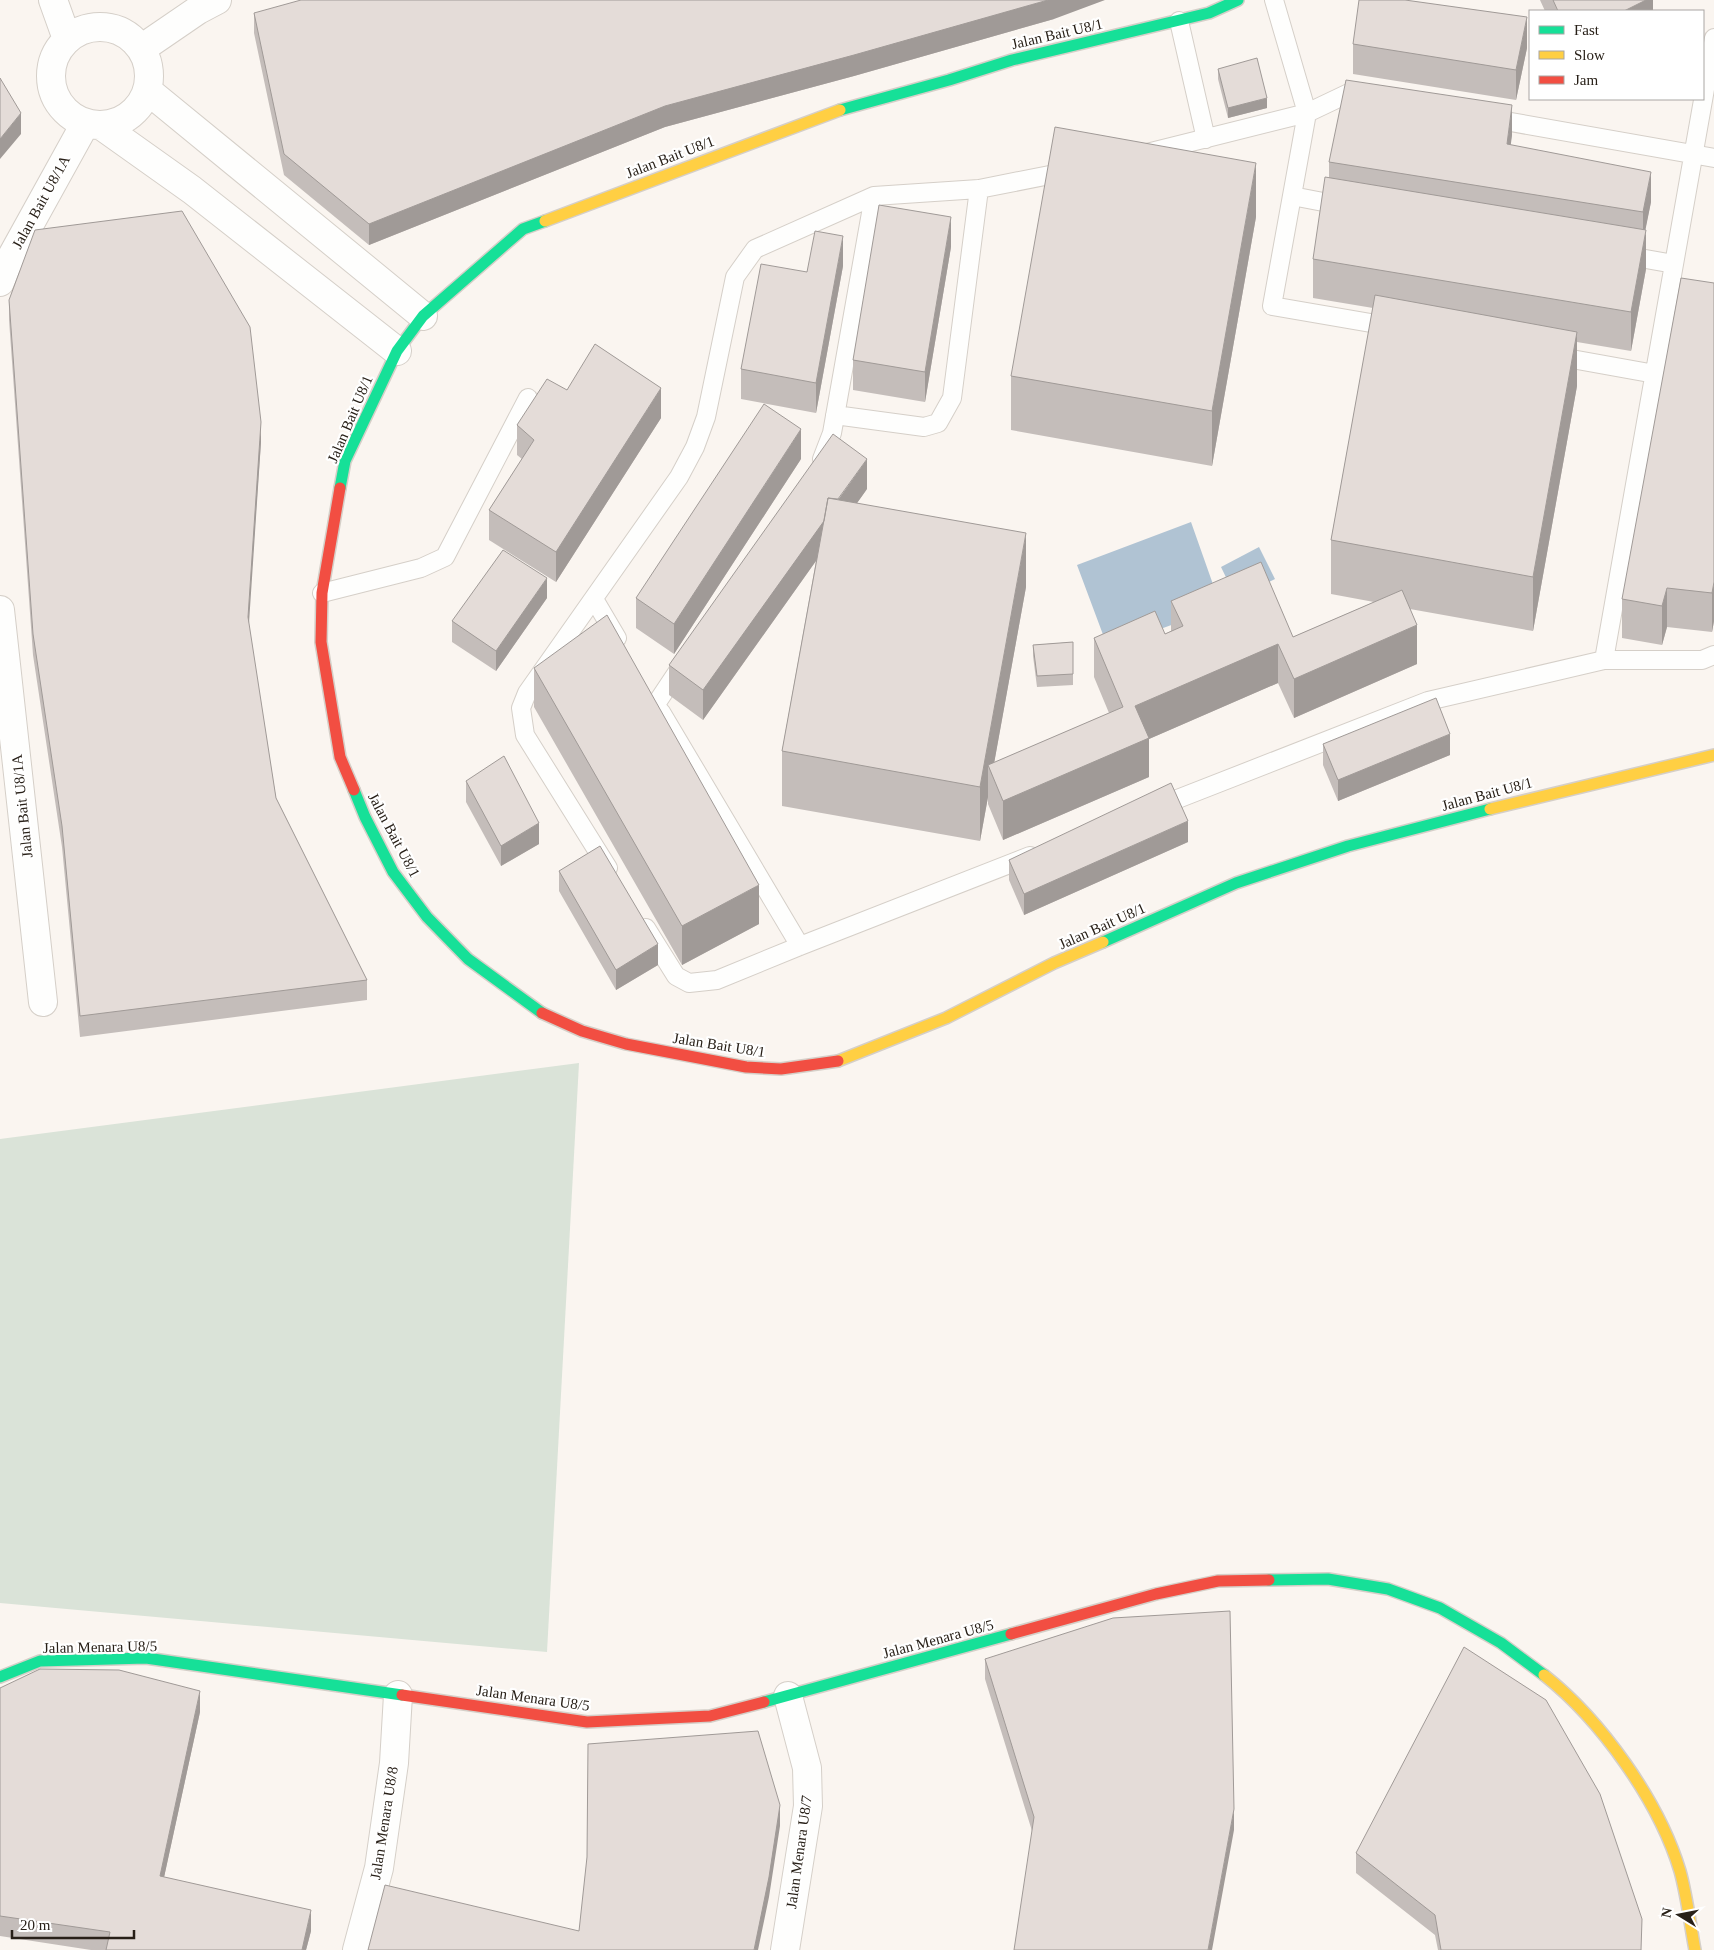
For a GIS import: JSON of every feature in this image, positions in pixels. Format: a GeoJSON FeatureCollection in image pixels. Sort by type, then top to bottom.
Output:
{"type":"FeatureCollection","features":[{"type":"Feature","properties":{"kind":"street"},"geometry":{"type":"LineString","coordinates":[[54,0],[67,39]]}},
{"type":"Feature","properties":{"kind":"street"},"geometry":{"type":"LineString","coordinates":[[141,49],[198,10],[217,0]]}},
{"type":"Feature","properties":{"kind":"street","name":"Jalan Bait U8/1"},"geometry":{"type":"LineString","coordinates":[[1238,0],[1209,13],[1012,60],[949,80],[834,112],[523,229],[423,316],[397,351],[345,461],[322,593],[321,642],[340,757],[365,817],[393,872],[427,917],[468,958],[544,1014],[582,1032],[626,1044],[746,1066],[781,1069],[844,1060],[946,1018],[1054,963],[1236,883],[1348,846],[1555,792],[1714,755]]}},
{"type":"Feature","properties":{"kind":"street"},"geometry":{"type":"LineString","coordinates":[[93,125],[116,123],[130,116],[141,104],[147,90],[150,76],[147,62],[141,49],[130,37],[115,28],[98,26],[82,30],[67,39],[58,50],[52,64],[50,79],[53,94],[61,107],[71,117],[93,125],[192,190],[397,351]]}},
{"type":"Feature","properties":{"kind":"street"},"geometry":{"type":"LineString","coordinates":[[147,90],[423,316]]}},
{"type":"Feature","properties":{"kind":"street","name":"Jalan Bait U8/1A"},"geometry":{"type":"LineString","coordinates":[[0,282],[6,267],[93,125]]}},
{"type":"Feature","properties":{"kind":"street","name":"Jalan Bait U8/1A"},"geometry":{"type":"LineString","coordinates":[[0,610],[43,1002]]}},
{"type":"Feature","properties":{"kind":"street","name":"Jalan Menara U8/5"},"geometry":{"type":"LineString","coordinates":[[0,1677],[40,1661],[146,1658],[587,1722],[710,1716],[1156,1594],[1218,1581],[1328,1579],[1388,1589],[1440,1608],[1501,1643],[1546,1677],[1588,1717],[1627,1766],[1659,1818],[1680,1871],[1696,1950]]}},
{"type":"Feature","properties":{"kind":"street","name":"Jalan Menara U8/8"},"geometry":{"type":"LineString","coordinates":[[357,1950],[379,1868],[394,1763],[398,1695]]}},
{"type":"Feature","properties":{"kind":"street","name":"Jalan Menara U8/7"},"geometry":{"type":"LineString","coordinates":[[785,1950],[808,1806],[807,1768],[788,1696]]}},
{"type":"Feature","properties":{"kind":"lane"},"geometry":{"type":"LineString","coordinates":[[1274,0],[1307,113],[1272,306],[1410,330]]}},
{"type":"Feature","properties":{"kind":"lane"},"geometry":{"type":"LineString","coordinates":[[1179,21],[1206,139]]}},
{"type":"Feature","properties":{"kind":"lane"},"geometry":{"type":"LineString","coordinates":[[1704,96],[1714,38]]}},
{"type":"Feature","properties":{"kind":"lane"},"geometry":{"type":"LineString","coordinates":[[1131,157],[1307,113],[1349,93],[1379,98]]}},
{"type":"Feature","properties":{"kind":"lane"},"geometry":{"type":"LineString","coordinates":[[1604,660],[1703,100]]}},
{"type":"Feature","properties":{"kind":"lane"},"geometry":{"type":"LineString","coordinates":[[1467,114],[1714,158]]}},
{"type":"Feature","properties":{"kind":"lane"},"geometry":{"type":"LineString","coordinates":[[619,884],[525,735],[521,708],[527,693],[679,477],[695,447],[706,416],[735,276],[755,249],[874,196],[979,189],[1084,168]]}},
{"type":"Feature","properties":{"kind":"lane"},"geometry":{"type":"LineString","coordinates":[[835,415],[924,427],[938,424],[952,398],[979,189]]}},
{"type":"Feature","properties":{"kind":"lane"},"geometry":{"type":"LineString","coordinates":[[812,474],[824,458],[835,415],[874,196]]}},
{"type":"Feature","properties":{"kind":"lane"},"geometry":{"type":"LineString","coordinates":[[1292,196],[1361,209]]}},
{"type":"Feature","properties":{"kind":"lane"},"geometry":{"type":"LineString","coordinates":[[1606,252],[1674,264]]}},
{"type":"Feature","properties":{"kind":"lane"},"geometry":{"type":"LineString","coordinates":[[1537,353],[1655,374]]}},
{"type":"Feature","properties":{"kind":"lane"},"geometry":{"type":"LineString","coordinates":[[322,593],[421,568],[445,557],[528,398]]}},
{"type":"Feature","properties":{"kind":"lane"},"geometry":{"type":"LineString","coordinates":[[594,599],[627,655]]}},
{"type":"Feature","properties":{"kind":"lane"},"geometry":{"type":"LineString","coordinates":[[656,704],[689,654]]}},
{"type":"Feature","properties":{"kind":"lane"},"geometry":{"type":"LineString","coordinates":[[1141,813],[1428,702],[1604,660],[1702,660],[1714,655]]}},
{"type":"Feature","properties":{"kind":"lane"},"geometry":{"type":"LineString","coordinates":[[646,687],[800,946]]}},
{"type":"Feature","properties":{"kind":"lane"},"geometry":{"type":"LineString","coordinates":[[640,918],[676,976],[689,983],[717,980],[1049,849]]}},
{"type":"Feature","properties":{"kind":"shaded area"},"geometry":{"type":"Polygon","coordinates":[[[579,1063],[547,1652],[0,1603],[0,1139],[579,1063]]]}},
{"type":"Feature","properties":{"kind":"water"},"geometry":{"type":"Polygon","coordinates":[[[1191,522],[1221,607],[1108,648],[1077,565],[1191,522]]]}},
{"type":"Feature","properties":{"kind":"water"},"geometry":{"type":"Polygon","coordinates":[[[1259,547],[1275,579],[1236,598],[1221,567],[1259,547]]]}},
{"type":"Feature","properties":{"kind":"building"},"geometry":{"type":"Polygon","coordinates":[[[301,0],[1048,0],[665,106],[369,224],[284,154],[254,13],[301,0]]]}},
{"type":"Feature","properties":{"kind":"building"},"geometry":{"type":"Polygon","coordinates":[[[1359,0],[1405,0],[1527,17],[1516,70],[1353,44],[1359,0]]]}},
{"type":"Feature","properties":{"kind":"building"},"geometry":{"type":"Polygon","coordinates":[[[1553,0],[1646,0],[1626,10],[1558,10],[1553,0]]]}},
{"type":"Feature","properties":{"kind":"building"},"geometry":{"type":"Polygon","coordinates":[[[1257,58],[1267,98],[1228,108],[1218,69],[1257,58]]]}},
{"type":"Feature","properties":{"kind":"building"},"geometry":{"type":"Polygon","coordinates":[[[0,78],[21,113],[0,139],[0,78]]]}},
{"type":"Feature","properties":{"kind":"building"},"geometry":{"type":"Polygon","coordinates":[[[1346,80],[1512,105],[1507,144],[1651,172],[1643,212],[1329,162],[1346,80]]]}},
{"type":"Feature","properties":{"kind":"building"},"geometry":{"type":"Polygon","coordinates":[[[1055,127],[1256,163],[1212,411],[1011,376],[1055,127]]]}},
{"type":"Feature","properties":{"kind":"building"},"geometry":{"type":"Polygon","coordinates":[[[1325,177],[1646,230],[1631,312],[1313,259],[1325,177]]]}},
{"type":"Feature","properties":{"kind":"building"},"geometry":{"type":"Polygon","coordinates":[[[879,205],[951,217],[925,372],[853,360],[879,205]]]}},
{"type":"Feature","properties":{"kind":"building"},"geometry":{"type":"Polygon","coordinates":[[[182,211],[250,327],[261,422],[248,617],[276,798],[367,980],[80,1016],[62,826],[33,634],[9,300],[35,230],[182,211]]]}},
{"type":"Feature","properties":{"kind":"building"},"geometry":{"type":"Polygon","coordinates":[[[815,231],[843,236],[816,383],[741,369],[761,264],[807,272],[815,231]]]}},
{"type":"Feature","properties":{"kind":"building"},"geometry":{"type":"Polygon","coordinates":[[[1681,278],[1714,283],[1714,582],[1712,593],[1667,588],[1662,606],[1622,599],[1681,278]]]}},
{"type":"Feature","properties":{"kind":"building"},"geometry":{"type":"Polygon","coordinates":[[[1375,295],[1577,332],[1533,577],[1331,540],[1375,295]]]}},
{"type":"Feature","properties":{"kind":"building"},"geometry":{"type":"Polygon","coordinates":[[[595,344],[661,388],[556,552],[489,510],[534,440],[517,425],[547,379],[567,390],[595,344]]]}},
{"type":"Feature","properties":{"kind":"building"},"geometry":{"type":"Polygon","coordinates":[[[764,404],[801,429],[674,624],[636,598],[764,404]]]}},
{"type":"Feature","properties":{"kind":"building"},"geometry":{"type":"Polygon","coordinates":[[[833,434],[867,459],[838,499],[828,498],[824,521],[703,690],[669,665],[833,434]]]}},
{"type":"Feature","properties":{"kind":"building"},"geometry":{"type":"Polygon","coordinates":[[[828,498],[1026,533],[980,787],[782,751],[828,498]]]}},
{"type":"Feature","properties":{"kind":"building"},"geometry":{"type":"Polygon","coordinates":[[[503,550],[547,578],[496,651],[452,621],[503,550]]]}},
{"type":"Feature","properties":{"kind":"building"},"geometry":{"type":"Polygon","coordinates":[[[1261,562],[1293,637],[1402,590],[1417,625],[1294,679],[1278,644],[1135,706],[1149,738],[1003,801],[988,765],[1123,707],[1094,638],[1155,611],[1165,634],[1183,626],[1171,601],[1261,562]]]}},
{"type":"Feature","properties":{"kind":"building"},"geometry":{"type":"Polygon","coordinates":[[[607,615],[759,885],[682,926],[534,668],[607,615]]]}},
{"type":"Feature","properties":{"kind":"building"},"geometry":{"type":"Polygon","coordinates":[[[1073,642],[1073,674],[1037,676],[1033,645],[1073,642]]]}},
{"type":"Feature","properties":{"kind":"building"},"geometry":{"type":"Polygon","coordinates":[[[1436,698],[1450,734],[1338,780],[1323,744],[1436,698]]]}},
{"type":"Feature","properties":{"kind":"building"},"geometry":{"type":"Polygon","coordinates":[[[504,756],[539,823],[501,846],[466,781],[504,756]]]}},
{"type":"Feature","properties":{"kind":"building"},"geometry":{"type":"Polygon","coordinates":[[[1171,783],[1188,821],[1024,894],[1009,860],[1171,783]]]}},
{"type":"Feature","properties":{"kind":"building"},"geometry":{"type":"Polygon","coordinates":[[[600,846],[658,944],[616,970],[559,871],[600,846]]]}},
{"type":"Feature","properties":{"kind":"building"},"geometry":{"type":"Polygon","coordinates":[[[1230,1611],[1234,1809],[1208,1950],[1014,1950],[1034,1817],[985,1659],[1113,1618],[1230,1611]]]}},
{"type":"Feature","properties":{"kind":"building"},"geometry":{"type":"Polygon","coordinates":[[[1464,1647],[1546,1700],[1600,1794],[1642,1919],[1641,1950],[1441,1950],[1435,1915],[1356,1853],[1464,1647]]]}},
{"type":"Feature","properties":{"kind":"building"},"geometry":{"type":"Polygon","coordinates":[[[40,1669],[119,1670],[200,1691],[160,1876],[311,1910],[302,1950],[106,1950],[110,1932],[0,1916],[0,1688],[40,1669]]]}},
{"type":"Feature","properties":{"kind":"building"},"geometry":{"type":"Polygon","coordinates":[[[758,1731],[780,1805],[769,1877],[754,1950],[368,1950],[385,1885],[579,1931],[587,1857],[588,1744],[758,1731]]]}},
{"type":"Feature","properties":{"kind":"traffic: fast"},"geometry":{"type":"LineString","coordinates":[[840,110],[949,80],[1012,60],[1209,13],[1238,0]]}},
{"type":"Feature","properties":{"kind":"traffic: fast"},"geometry":{"type":"LineString","coordinates":[[340,488],[345,461],[397,351],[423,316],[523,229],[545,221]]}},
{"type":"Feature","properties":{"kind":"traffic: fast"},"geometry":{"type":"LineString","coordinates":[[354,790],[365,817],[393,872],[427,917],[468,959],[542,1013]]}},
{"type":"Feature","properties":{"kind":"traffic: fast"},"geometry":{"type":"LineString","coordinates":[[1103,942],[1236,883],[1348,846],[1490,809]]}},
{"type":"Feature","properties":{"kind":"traffic: fast"},"geometry":{"type":"LineString","coordinates":[[1269,1580],[1328,1579],[1388,1589],[1440,1608],[1501,1643],[1544,1675]]}},
{"type":"Feature","properties":{"kind":"traffic: fast"},"geometry":{"type":"LineString","coordinates":[[764,1702],[1011,1634]]}},
{"type":"Feature","properties":{"kind":"traffic: fast"},"geometry":{"type":"LineString","coordinates":[[0,1677],[40,1661],[146,1658],[402,1695]]}},
{"type":"Feature","properties":{"kind":"traffic: slow"},"geometry":{"type":"LineString","coordinates":[[545,221],[840,110]]}},
{"type":"Feature","properties":{"kind":"traffic: slow"},"geometry":{"type":"LineString","coordinates":[[1490,809],[1714,755]]}},
{"type":"Feature","properties":{"kind":"traffic: slow"},"geometry":{"type":"LineString","coordinates":[[838,1061],[946,1018],[1054,963],[1103,942]]}},
{"type":"Feature","properties":{"kind":"traffic: slow"},"geometry":{"type":"LineString","coordinates":[[1544,1675],[1565,1693],[1607,1738],[1643,1790],[1658,1817],[1680,1871],[1695,1950]]}},
{"type":"Feature","properties":{"kind":"traffic: jam"},"geometry":{"type":"LineString","coordinates":[[340,488],[322,593],[321,642],[340,757],[354,790]]}},
{"type":"Feature","properties":{"kind":"traffic: jam"},"geometry":{"type":"LineString","coordinates":[[542,1013],[582,1031],[626,1044],[746,1067],[781,1069],[838,1061]]}},
{"type":"Feature","properties":{"kind":"traffic: jam"},"geometry":{"type":"LineString","coordinates":[[1011,1634],[1156,1594],[1218,1581],[1269,1580]]}},
{"type":"Feature","properties":{"kind":"traffic: jam"},"geometry":{"type":"LineString","coordinates":[[402,1695],[587,1722],[710,1716],[764,1702]]}}]}
